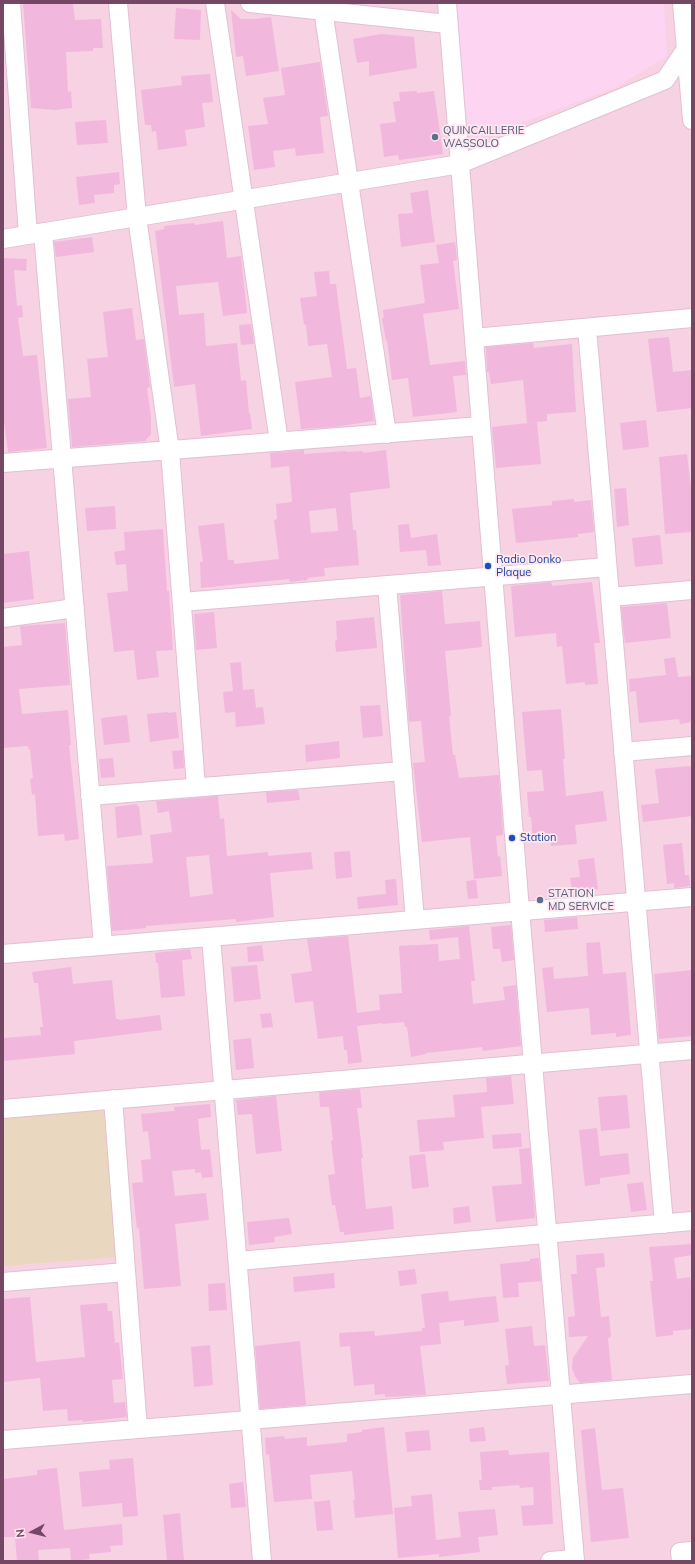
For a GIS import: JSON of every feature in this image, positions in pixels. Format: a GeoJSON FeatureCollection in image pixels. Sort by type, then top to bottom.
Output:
{"type":"FeatureCollection","features":[{"type":"Feature","properties":{"kind":"street"},"geometry":{"type":"LineString","coordinates":[[11,3],[35,233],[62,459],[103,945]]}},
{"type":"Feature","properties":{"kind":"street"},"geometry":{"type":"LineString","coordinates":[[118,3],[137,217],[170,450],[196,787]]}},
{"type":"Feature","properties":{"kind":"street"},"geometry":{"type":"LineString","coordinates":[[215,3],[279,442]]}},
{"type":"Feature","properties":{"kind":"street"},"geometry":{"type":"LineString","coordinates":[[250,3],[322,7],[448,24]]}},
{"type":"Feature","properties":{"kind":"street"},"geometry":{"type":"LineString","coordinates":[[447,3],[520,910],[575,1560],[550,1561]]}},
{"type":"Feature","properties":{"kind":"street"},"geometry":{"type":"LineString","coordinates":[[682,3],[689,49],[692,120]]}},
{"type":"Feature","properties":{"kind":"street"},"geometry":{"type":"LineString","coordinates":[[322,7],[388,434]]}},
{"type":"Feature","properties":{"kind":"street"},"geometry":{"type":"LineString","coordinates":[[3,239],[460,164],[665,80],[689,49]]}},
{"type":"Feature","properties":{"kind":"street"},"geometry":{"type":"LineString","coordinates":[[474,338],[692,318]]}},
{"type":"Feature","properties":{"kind":"street"},"geometry":{"type":"LineString","coordinates":[[587,328],[664,1224]]}},
{"type":"Feature","properties":{"kind":"street"},"geometry":{"type":"LineString","coordinates":[[3,463],[481,426]]}},
{"type":"Feature","properties":{"kind":"street"},"geometry":{"type":"LineString","coordinates":[[182,602],[607,567]]}},
{"type":"Feature","properties":{"kind":"street"},"geometry":{"type":"LineString","coordinates":[[387,585],[415,920]]}},
{"type":"Feature","properties":{"kind":"street"},"geometry":{"type":"LineString","coordinates":[[610,597],[692,590]]}},
{"type":"Feature","properties":{"kind":"street"},"geometry":{"type":"LineString","coordinates":[[3,618],[75,608]]}},
{"type":"Feature","properties":{"kind":"street"},"geometry":{"type":"LineString","coordinates":[[623,752],[692,746]]}},
{"type":"Feature","properties":{"kind":"street"},"geometry":{"type":"LineString","coordinates":[[90,796],[403,771]]}},
{"type":"Feature","properties":{"kind":"street"},"geometry":{"type":"LineString","coordinates":[[3,954],[520,910],[692,897]]}},
{"type":"Feature","properties":{"kind":"street"},"geometry":{"type":"LineString","coordinates":[[211,937],[262,1561]]}},
{"type":"Feature","properties":{"kind":"street"},"geometry":{"type":"LineString","coordinates":[[3,1109],[692,1050]]}},
{"type":"Feature","properties":{"kind":"street"},"geometry":{"type":"LineString","coordinates":[[113,1099],[138,1429]]}},
{"type":"Feature","properties":{"kind":"street"},"geometry":{"type":"LineString","coordinates":[[238,1261],[692,1221]]}},
{"type":"Feature","properties":{"kind":"street"},"geometry":{"type":"LineString","coordinates":[[3,1282],[126,1272]]}},
{"type":"Feature","properties":{"kind":"street"},"geometry":{"type":"LineString","coordinates":[[3,1440],[692,1384]]}},
{"type":"Feature","properties":{"kind":"street"},"geometry":{"type":"LineString","coordinates":[[681,1561],[680,1552],[692,1551]]}},
{"type":"Feature","properties":{"kind":"shaded area"},"geometry":{"type":"Polygon","coordinates":[[[3,3],[692,3],[692,1561],[3,1561],[3,3]]]}},
{"type":"Feature","properties":{"kind":"shaded area"},"geometry":{"type":"Polygon","coordinates":[[[448,3],[664,3],[667,56],[617,87],[473,141],[454,80],[448,3]]]}},
{"type":"Feature","properties":{"kind":"shaded area"},"geometry":{"type":"Polygon","coordinates":[[[106,1107],[118,1257],[3,1266],[3,1116],[106,1107]]]}},
{"type":"Feature","properties":{"kind":"building"},"geometry":{"type":"Polygon","coordinates":[[[23,3],[73,3],[75,20],[101,19],[103,48],[93,48],[93,51],[66,52],[68,92],[71,91],[72,108],[55,110],[31,108],[23,3]]]}},
{"type":"Feature","properties":{"kind":"building"},"geometry":{"type":"Polygon","coordinates":[[[176,8],[201,10],[200,40],[174,39],[176,8]]]}},
{"type":"Feature","properties":{"kind":"building"},"geometry":{"type":"Polygon","coordinates":[[[231,10],[241,19],[271,17],[279,71],[246,76],[243,56],[236,57],[231,10]]]}},
{"type":"Feature","properties":{"kind":"building"},"geometry":{"type":"Polygon","coordinates":[[[381,34],[414,37],[417,68],[369,76],[369,61],[357,63],[353,39],[381,34]]]}},
{"type":"Feature","properties":{"kind":"building"},"geometry":{"type":"Polygon","coordinates":[[[320,62],[328,116],[320,117],[324,153],[296,156],[295,148],[273,151],[275,167],[254,170],[248,126],[268,124],[263,98],[285,95],[281,68],[320,62]]]}},
{"type":"Feature","properties":{"kind":"building"},"geometry":{"type":"Polygon","coordinates":[[[210,74],[213,102],[202,103],[205,127],[185,130],[187,146],[158,150],[156,131],[152,132],[151,125],[145,125],[141,90],[182,85],[181,76],[210,74]]]}},
{"type":"Feature","properties":{"kind":"building"},"geometry":{"type":"Polygon","coordinates":[[[417,91],[417,93],[434,91],[443,154],[399,160],[398,155],[384,157],[380,124],[396,122],[393,102],[400,101],[399,92],[417,91]]]}},
{"type":"Feature","properties":{"kind":"building"},"geometry":{"type":"Polygon","coordinates":[[[106,120],[108,143],[77,145],[75,122],[106,120]]]}},
{"type":"Feature","properties":{"kind":"building"},"geometry":{"type":"Polygon","coordinates":[[[119,172],[120,184],[114,185],[114,193],[94,195],[95,203],[79,205],[76,177],[119,172]]]}},
{"type":"Feature","properties":{"kind":"building"},"geometry":{"type":"Polygon","coordinates":[[[428,190],[435,242],[401,247],[398,214],[413,213],[410,193],[428,190]]]}},
{"type":"Feature","properties":{"kind":"building"},"geometry":{"type":"Polygon","coordinates":[[[223,221],[227,258],[241,256],[247,313],[223,316],[218,282],[176,286],[179,315],[204,313],[206,346],[237,343],[241,381],[246,380],[252,429],[201,436],[195,384],[174,387],[155,231],[164,229],[164,226],[194,223],[195,225],[223,221]]]}},
{"type":"Feature","properties":{"kind":"building"},"geometry":{"type":"Polygon","coordinates":[[[92,237],[94,252],[56,257],[54,242],[92,237]]]}},
{"type":"Feature","properties":{"kind":"building"},"geometry":{"type":"Polygon","coordinates":[[[455,242],[457,260],[453,261],[459,309],[423,314],[430,365],[465,361],[466,375],[453,376],[457,412],[413,417],[408,378],[392,380],[387,340],[386,341],[382,318],[384,318],[383,310],[425,303],[420,265],[439,263],[436,245],[455,242]]]}},
{"type":"Feature","properties":{"kind":"building"},"geometry":{"type":"Polygon","coordinates":[[[3,258],[27,259],[26,271],[14,270],[17,306],[22,305],[23,317],[18,318],[23,356],[37,355],[47,448],[8,452],[3,414],[3,258]]]}},
{"type":"Feature","properties":{"kind":"building"},"geometry":{"type":"Polygon","coordinates":[[[329,271],[330,284],[336,284],[347,369],[356,368],[360,398],[371,396],[374,421],[334,427],[301,429],[295,382],[332,377],[327,344],[308,346],[306,324],[304,325],[300,298],[317,296],[314,272],[329,271]]]}},
{"type":"Feature","properties":{"kind":"building"},"geometry":{"type":"Polygon","coordinates":[[[132,308],[136,340],[144,339],[150,387],[147,388],[151,417],[151,434],[145,441],[72,447],[68,399],[91,397],[87,359],[108,357],[103,312],[132,308]]]}},
{"type":"Feature","properties":{"kind":"building"},"geometry":{"type":"Polygon","coordinates":[[[251,324],[254,344],[241,345],[239,325],[251,324]]]}},
{"type":"Feature","properties":{"kind":"building"},"geometry":{"type":"Polygon","coordinates":[[[669,337],[673,372],[692,370],[692,408],[657,412],[648,339],[669,337]]]}},
{"type":"Feature","properties":{"kind":"building"},"geometry":{"type":"Polygon","coordinates":[[[533,343],[534,348],[572,344],[576,412],[547,414],[547,421],[527,423],[523,380],[491,384],[489,372],[487,372],[486,347],[533,343]]]}},
{"type":"Feature","properties":{"kind":"building"},"geometry":{"type":"Polygon","coordinates":[[[646,420],[649,447],[623,450],[620,423],[646,420]]]}},
{"type":"Feature","properties":{"kind":"building"},"geometry":{"type":"Polygon","coordinates":[[[537,422],[541,464],[496,468],[492,427],[537,422]]]}},
{"type":"Feature","properties":{"kind":"building"},"geometry":{"type":"Polygon","coordinates":[[[304,450],[304,454],[346,451],[363,451],[363,453],[386,450],[390,488],[350,493],[353,530],[356,530],[359,565],[324,568],[325,576],[307,578],[308,580],[290,582],[289,579],[201,588],[200,562],[203,562],[198,526],[224,523],[228,560],[234,560],[234,564],[279,559],[274,520],[277,519],[276,504],[292,502],[289,466],[271,468],[270,453],[304,450]],[[336,508],[309,511],[311,533],[338,531],[336,508]]]}},
{"type":"Feature","properties":{"kind":"building"},"geometry":{"type":"Polygon","coordinates":[[[687,454],[692,496],[692,532],[665,534],[659,457],[687,454]]]}},
{"type":"Feature","properties":{"kind":"building"},"geometry":{"type":"Polygon","coordinates":[[[626,488],[629,525],[617,527],[614,489],[626,488]]]}},
{"type":"Feature","properties":{"kind":"building"},"geometry":{"type":"Polygon","coordinates":[[[574,499],[574,502],[591,500],[594,532],[578,534],[578,537],[516,543],[512,509],[552,505],[552,501],[574,499]]]}},
{"type":"Feature","properties":{"kind":"building"},"geometry":{"type":"Polygon","coordinates":[[[115,506],[116,529],[87,531],[85,508],[115,506]]]}},
{"type":"Feature","properties":{"kind":"building"},"geometry":{"type":"Polygon","coordinates":[[[409,524],[411,538],[437,534],[441,565],[428,566],[426,550],[400,552],[398,525],[409,524]]]}},
{"type":"Feature","properties":{"kind":"building"},"geometry":{"type":"Polygon","coordinates":[[[163,529],[173,650],[156,651],[159,677],[137,680],[134,650],[114,652],[107,593],[128,591],[126,564],[116,565],[114,552],[125,550],[124,532],[163,529]]]}},
{"type":"Feature","properties":{"kind":"building"},"geometry":{"type":"Polygon","coordinates":[[[660,535],[663,564],[635,567],[632,538],[660,535]]]}},
{"type":"Feature","properties":{"kind":"building"},"geometry":{"type":"Polygon","coordinates":[[[29,551],[34,599],[3,603],[3,554],[29,551]]]}},
{"type":"Feature","properties":{"kind":"building"},"geometry":{"type":"Polygon","coordinates":[[[551,582],[552,586],[592,582],[600,643],[594,643],[598,684],[585,685],[585,682],[566,684],[562,646],[557,647],[556,633],[515,637],[511,586],[551,582]]]}},
{"type":"Feature","properties":{"kind":"building"},"geometry":{"type":"Polygon","coordinates":[[[442,591],[445,624],[480,621],[482,647],[445,651],[451,716],[449,716],[453,755],[455,755],[459,778],[499,775],[503,835],[496,836],[502,876],[474,879],[470,837],[422,842],[413,763],[425,762],[421,721],[409,722],[400,595],[442,591]]]}},
{"type":"Feature","properties":{"kind":"building"},"geometry":{"type":"Polygon","coordinates":[[[667,603],[671,638],[625,643],[621,607],[667,603]]]}},
{"type":"Feature","properties":{"kind":"building"},"geometry":{"type":"Polygon","coordinates":[[[214,612],[217,648],[196,650],[194,614],[214,612]]]}},
{"type":"Feature","properties":{"kind":"building"},"geometry":{"type":"Polygon","coordinates":[[[374,617],[377,648],[336,652],[336,621],[374,617]]]}},
{"type":"Feature","properties":{"kind":"building"},"geometry":{"type":"Polygon","coordinates":[[[65,623],[70,685],[19,689],[22,714],[68,710],[71,745],[69,745],[79,839],[65,841],[64,834],[38,836],[35,794],[32,795],[30,779],[33,778],[30,749],[28,749],[28,746],[3,748],[3,647],[22,645],[20,626],[65,623]]]}},
{"type":"Feature","properties":{"kind":"building"},"geometry":{"type":"Polygon","coordinates":[[[675,657],[678,677],[692,676],[692,722],[680,724],[679,719],[639,723],[636,691],[630,692],[629,679],[666,675],[664,659],[675,657]]]}},
{"type":"Feature","properties":{"kind":"building"},"geometry":{"type":"Polygon","coordinates":[[[241,662],[243,690],[254,689],[256,708],[263,707],[265,724],[236,727],[235,712],[225,713],[223,692],[233,691],[230,663],[241,662]]]}},
{"type":"Feature","properties":{"kind":"building"},"geometry":{"type":"Polygon","coordinates":[[[380,705],[383,736],[363,738],[360,706],[380,705]]]}},
{"type":"Feature","properties":{"kind":"building"},"geometry":{"type":"Polygon","coordinates":[[[561,709],[566,796],[603,791],[607,821],[575,825],[577,844],[551,846],[550,839],[533,841],[527,792],[544,791],[542,770],[527,771],[522,712],[561,709]]]}},
{"type":"Feature","properties":{"kind":"building"},"geometry":{"type":"Polygon","coordinates":[[[176,712],[179,738],[150,742],[147,714],[176,712]]]}},
{"type":"Feature","properties":{"kind":"building"},"geometry":{"type":"Polygon","coordinates":[[[127,715],[130,742],[104,745],[101,718],[127,715]]]}},
{"type":"Feature","properties":{"kind":"building"},"geometry":{"type":"Polygon","coordinates":[[[339,741],[340,758],[306,762],[305,745],[339,741]]]}},
{"type":"Feature","properties":{"kind":"building"},"geometry":{"type":"Polygon","coordinates":[[[183,750],[184,768],[174,769],[172,751],[183,750]]]}},
{"type":"Feature","properties":{"kind":"building"},"geometry":{"type":"Polygon","coordinates":[[[113,758],[115,777],[101,778],[99,759],[113,758]]]}},
{"type":"Feature","properties":{"kind":"building"},"geometry":{"type":"Polygon","coordinates":[[[692,766],[692,816],[643,822],[641,805],[659,803],[655,769],[692,766]]]}},
{"type":"Feature","properties":{"kind":"building"},"geometry":{"type":"Polygon","coordinates":[[[298,790],[300,800],[267,803],[266,792],[298,790]]]}},
{"type":"Feature","properties":{"kind":"building"},"geometry":{"type":"Polygon","coordinates":[[[218,796],[220,819],[224,818],[227,856],[268,852],[268,856],[311,852],[313,869],[270,873],[274,917],[236,922],[236,919],[146,926],[146,928],[112,931],[107,866],[153,863],[150,835],[172,832],[169,811],[158,813],[156,801],[218,796]],[[209,855],[186,857],[190,897],[213,894],[209,855]]]}},
{"type":"Feature","properties":{"kind":"building"},"geometry":{"type":"Polygon","coordinates":[[[137,804],[137,806],[139,806],[142,835],[117,838],[115,807],[137,804]]]}},
{"type":"Feature","properties":{"kind":"building"},"geometry":{"type":"Polygon","coordinates":[[[682,843],[685,875],[689,875],[690,886],[674,888],[674,883],[667,884],[663,845],[682,843]]]}},
{"type":"Feature","properties":{"kind":"building"},"geometry":{"type":"Polygon","coordinates":[[[350,851],[352,877],[336,879],[334,852],[350,851]]]}},
{"type":"Feature","properties":{"kind":"building"},"geometry":{"type":"Polygon","coordinates":[[[594,858],[598,889],[582,892],[582,890],[572,891],[570,878],[580,877],[578,860],[594,858]]]}},
{"type":"Feature","properties":{"kind":"building"},"geometry":{"type":"Polygon","coordinates":[[[396,879],[398,905],[358,909],[357,897],[386,894],[385,880],[396,879]]]}},
{"type":"Feature","properties":{"kind":"building"},"geometry":{"type":"Polygon","coordinates":[[[476,880],[478,898],[468,899],[466,881],[476,880]]]}},
{"type":"Feature","properties":{"kind":"building"},"geometry":{"type":"Polygon","coordinates":[[[577,917],[578,929],[545,932],[544,920],[577,917]]]}},
{"type":"Feature","properties":{"kind":"building"},"geometry":{"type":"Polygon","coordinates":[[[511,925],[514,960],[502,962],[500,949],[493,949],[491,927],[511,925]]]}},
{"type":"Feature","properties":{"kind":"building"},"geometry":{"type":"Polygon","coordinates":[[[469,926],[475,981],[471,981],[473,1004],[505,1000],[503,987],[516,985],[521,1046],[483,1051],[482,1047],[426,1053],[411,1057],[407,1027],[405,1027],[404,1022],[382,1023],[357,1026],[362,1062],[348,1064],[347,1050],[344,1050],[343,1036],[318,1039],[313,1001],[295,1003],[291,974],[312,971],[307,939],[348,936],[357,1013],[380,1010],[379,995],[402,993],[399,946],[438,944],[439,961],[460,959],[458,937],[430,940],[429,930],[469,926]]]}},
{"type":"Feature","properties":{"kind":"building"},"geometry":{"type":"Polygon","coordinates":[[[600,942],[603,974],[626,972],[631,1035],[616,1037],[616,1033],[591,1035],[589,1008],[547,1012],[542,968],[553,967],[554,979],[588,976],[586,943],[600,942]]]}},
{"type":"Feature","properties":{"kind":"building"},"geometry":{"type":"Polygon","coordinates":[[[262,945],[264,961],[248,962],[247,947],[262,945]]]}},
{"type":"Feature","properties":{"kind":"building"},"geometry":{"type":"Polygon","coordinates":[[[190,949],[192,959],[182,960],[185,996],[161,998],[158,963],[156,963],[155,953],[190,949]]]}},
{"type":"Feature","properties":{"kind":"building"},"geometry":{"type":"Polygon","coordinates":[[[257,965],[261,999],[234,1002],[231,967],[257,965]]]}},
{"type":"Feature","properties":{"kind":"building"},"geometry":{"type":"Polygon","coordinates":[[[71,967],[73,984],[112,980],[116,1019],[119,1020],[160,1015],[162,1030],[74,1041],[75,1054],[3,1061],[3,1038],[41,1035],[40,1027],[43,1027],[38,983],[34,983],[32,972],[71,967]]]}},
{"type":"Feature","properties":{"kind":"building"},"geometry":{"type":"Polygon","coordinates":[[[692,970],[692,1036],[659,1039],[654,974],[692,970]]]}},
{"type":"Feature","properties":{"kind":"building"},"geometry":{"type":"Polygon","coordinates":[[[271,1013],[273,1027],[262,1028],[260,1014],[271,1013]]]}},
{"type":"Feature","properties":{"kind":"building"},"geometry":{"type":"Polygon","coordinates":[[[251,1038],[254,1068],[236,1070],[233,1040],[251,1038]]]}},
{"type":"Feature","properties":{"kind":"building"},"geometry":{"type":"Polygon","coordinates":[[[511,1076],[514,1104],[481,1107],[484,1138],[443,1142],[444,1150],[420,1152],[417,1120],[455,1117],[453,1095],[487,1092],[486,1078],[511,1076]]]}},
{"type":"Feature","properties":{"kind":"building"},"geometry":{"type":"Polygon","coordinates":[[[360,1089],[362,1108],[357,1108],[363,1158],[361,1158],[366,1209],[392,1206],[394,1229],[344,1235],[344,1232],[340,1232],[335,1205],[332,1205],[328,1175],[335,1174],[329,1107],[320,1107],[319,1092],[360,1089]]]}},
{"type":"Feature","properties":{"kind":"building"},"geometry":{"type":"Polygon","coordinates":[[[627,1095],[630,1128],[601,1131],[598,1097],[627,1095]]]}},
{"type":"Feature","properties":{"kind":"building"},"geometry":{"type":"Polygon","coordinates":[[[276,1096],[282,1151],[256,1154],[252,1114],[238,1115],[236,1100],[276,1096]]]}},
{"type":"Feature","properties":{"kind":"building"},"geometry":{"type":"Polygon","coordinates":[[[210,1104],[211,1117],[198,1119],[201,1150],[210,1149],[213,1177],[202,1178],[201,1172],[195,1173],[195,1169],[172,1171],[175,1196],[206,1193],[209,1220],[175,1224],[181,1286],[144,1289],[139,1228],[137,1229],[132,1183],[143,1182],[141,1160],[151,1159],[148,1131],[143,1132],[141,1114],[175,1111],[174,1107],[210,1104]]]}},
{"type":"Feature","properties":{"kind":"building"},"geometry":{"type":"Polygon","coordinates":[[[597,1128],[600,1156],[628,1153],[630,1174],[600,1178],[600,1184],[585,1186],[579,1130],[597,1128]]]}},
{"type":"Feature","properties":{"kind":"building"},"geometry":{"type":"Polygon","coordinates":[[[521,1133],[522,1147],[493,1149],[492,1135],[521,1133]]]}},
{"type":"Feature","properties":{"kind":"building"},"geometry":{"type":"Polygon","coordinates":[[[530,1148],[535,1218],[496,1222],[492,1186],[522,1184],[519,1149],[530,1148]]]}},
{"type":"Feature","properties":{"kind":"building"},"geometry":{"type":"Polygon","coordinates":[[[425,1154],[429,1187],[412,1189],[409,1156],[425,1154]]]}},
{"type":"Feature","properties":{"kind":"building"},"geometry":{"type":"Polygon","coordinates":[[[643,1182],[647,1210],[631,1212],[627,1184],[643,1182]]]}},
{"type":"Feature","properties":{"kind":"building"},"geometry":{"type":"Polygon","coordinates":[[[469,1206],[471,1222],[454,1224],[453,1208],[469,1206]]]}},
{"type":"Feature","properties":{"kind":"building"},"geometry":{"type":"Polygon","coordinates":[[[289,1218],[292,1234],[274,1237],[275,1242],[249,1245],[247,1222],[289,1218]]]}},
{"type":"Feature","properties":{"kind":"building"},"geometry":{"type":"Polygon","coordinates":[[[692,1244],[692,1255],[674,1258],[677,1279],[690,1277],[692,1288],[692,1329],[673,1331],[673,1335],[656,1337],[650,1281],[653,1281],[649,1247],[692,1244]]]}},
{"type":"Feature","properties":{"kind":"building"},"geometry":{"type":"Polygon","coordinates":[[[604,1253],[605,1267],[596,1268],[601,1317],[609,1316],[611,1337],[608,1338],[612,1380],[580,1383],[572,1368],[573,1358],[588,1336],[569,1337],[568,1317],[575,1316],[571,1274],[577,1274],[576,1255],[604,1253]]]}},
{"type":"Feature","properties":{"kind":"building"},"geometry":{"type":"Polygon","coordinates":[[[539,1258],[541,1281],[518,1283],[519,1297],[503,1298],[500,1264],[530,1261],[530,1259],[539,1258]]]}},
{"type":"Feature","properties":{"kind":"building"},"geometry":{"type":"Polygon","coordinates":[[[415,1269],[417,1284],[400,1286],[398,1271],[415,1269]]]}},
{"type":"Feature","properties":{"kind":"building"},"geometry":{"type":"Polygon","coordinates":[[[334,1273],[335,1288],[294,1292],[293,1277],[334,1273]]]}},
{"type":"Feature","properties":{"kind":"building"},"geometry":{"type":"Polygon","coordinates":[[[225,1283],[227,1310],[209,1311],[208,1284],[225,1283]]]}},
{"type":"Feature","properties":{"kind":"building"},"geometry":{"type":"Polygon","coordinates":[[[448,1291],[449,1301],[496,1296],[499,1322],[464,1326],[464,1320],[439,1323],[441,1344],[420,1346],[426,1395],[385,1397],[385,1394],[375,1395],[374,1384],[354,1386],[350,1346],[340,1347],[339,1333],[374,1331],[375,1336],[422,1331],[422,1328],[425,1328],[421,1294],[448,1291]]]}},
{"type":"Feature","properties":{"kind":"building"},"geometry":{"type":"Polygon","coordinates":[[[30,1297],[36,1362],[85,1357],[80,1305],[107,1303],[108,1311],[112,1311],[115,1343],[119,1342],[123,1379],[112,1380],[114,1403],[125,1402],[127,1417],[83,1422],[83,1420],[68,1421],[67,1409],[43,1411],[40,1378],[3,1382],[3,1299],[30,1297]]]}},
{"type":"Feature","properties":{"kind":"building"},"geometry":{"type":"Polygon","coordinates":[[[532,1326],[534,1346],[545,1345],[549,1381],[507,1384],[505,1366],[509,1365],[505,1329],[532,1326]]]}},
{"type":"Feature","properties":{"kind":"building"},"geometry":{"type":"Polygon","coordinates":[[[300,1341],[306,1405],[260,1409],[255,1346],[300,1341]]]}},
{"type":"Feature","properties":{"kind":"building"},"geometry":{"type":"Polygon","coordinates":[[[210,1345],[213,1385],[194,1387],[191,1347],[210,1345]]]}},
{"type":"Feature","properties":{"kind":"building"},"geometry":{"type":"Polygon","coordinates":[[[384,1427],[393,1514],[355,1518],[352,1471],[310,1475],[312,1499],[274,1502],[269,1454],[266,1455],[265,1438],[284,1436],[285,1439],[307,1437],[307,1446],[347,1442],[347,1434],[384,1427]]]}},
{"type":"Feature","properties":{"kind":"building"},"geometry":{"type":"Polygon","coordinates":[[[484,1427],[486,1441],[470,1442],[469,1429],[484,1427]]]}},
{"type":"Feature","properties":{"kind":"building"},"geometry":{"type":"Polygon","coordinates":[[[595,1428],[602,1490],[623,1488],[629,1538],[591,1542],[581,1430],[595,1428]]]}},
{"type":"Feature","properties":{"kind":"building"},"geometry":{"type":"Polygon","coordinates":[[[429,1430],[431,1450],[407,1452],[405,1432],[429,1430]]]}},
{"type":"Feature","properties":{"kind":"building"},"geometry":{"type":"Polygon","coordinates":[[[508,1450],[509,1455],[549,1452],[553,1524],[523,1526],[521,1506],[534,1505],[533,1487],[520,1488],[519,1485],[492,1487],[492,1490],[480,1490],[479,1480],[482,1480],[480,1452],[508,1450]]]}},
{"type":"Feature","properties":{"kind":"building"},"geometry":{"type":"Polygon","coordinates":[[[133,1458],[138,1516],[123,1517],[122,1503],[82,1507],[79,1472],[110,1469],[109,1460],[133,1458]]]}},
{"type":"Feature","properties":{"kind":"building"},"geometry":{"type":"Polygon","coordinates":[[[57,1468],[64,1530],[122,1524],[123,1545],[110,1546],[111,1552],[89,1554],[90,1559],[71,1561],[70,1548],[38,1550],[39,1561],[17,1561],[15,1537],[3,1537],[3,1479],[37,1475],[37,1470],[57,1468]]]}},
{"type":"Feature","properties":{"kind":"building"},"geometry":{"type":"Polygon","coordinates":[[[243,1482],[246,1507],[231,1508],[229,1484],[243,1482]]]}},
{"type":"Feature","properties":{"kind":"building"},"geometry":{"type":"Polygon","coordinates":[[[432,1494],[436,1540],[461,1537],[458,1512],[495,1509],[498,1535],[478,1537],[480,1552],[439,1557],[439,1554],[398,1558],[394,1508],[412,1506],[411,1496],[432,1494]]]}},
{"type":"Feature","properties":{"kind":"building"},"geometry":{"type":"Polygon","coordinates":[[[330,1500],[333,1530],[317,1531],[314,1502],[330,1500]]]}},
{"type":"Feature","properties":{"kind":"building"},"geometry":{"type":"Polygon","coordinates":[[[180,1513],[184,1561],[167,1561],[163,1515],[180,1513]]]}},
{"type":"Feature","properties":{"kind":"place","name":"QUINCAILLERIE WASSOLO"},"geometry":{"type":"Point","coordinates":[435,137]}},
{"type":"Feature","properties":{"kind":"place","name":"Radio Donko Plaque"},"geometry":{"type":"Point","coordinates":[488,566]}},
{"type":"Feature","properties":{"kind":"place","name":"Station"},"geometry":{"type":"Point","coordinates":[512,838]}},
{"type":"Feature","properties":{"kind":"place","name":"STATION MD SERVICE"},"geometry":{"type":"Point","coordinates":[540,900]}}]}
